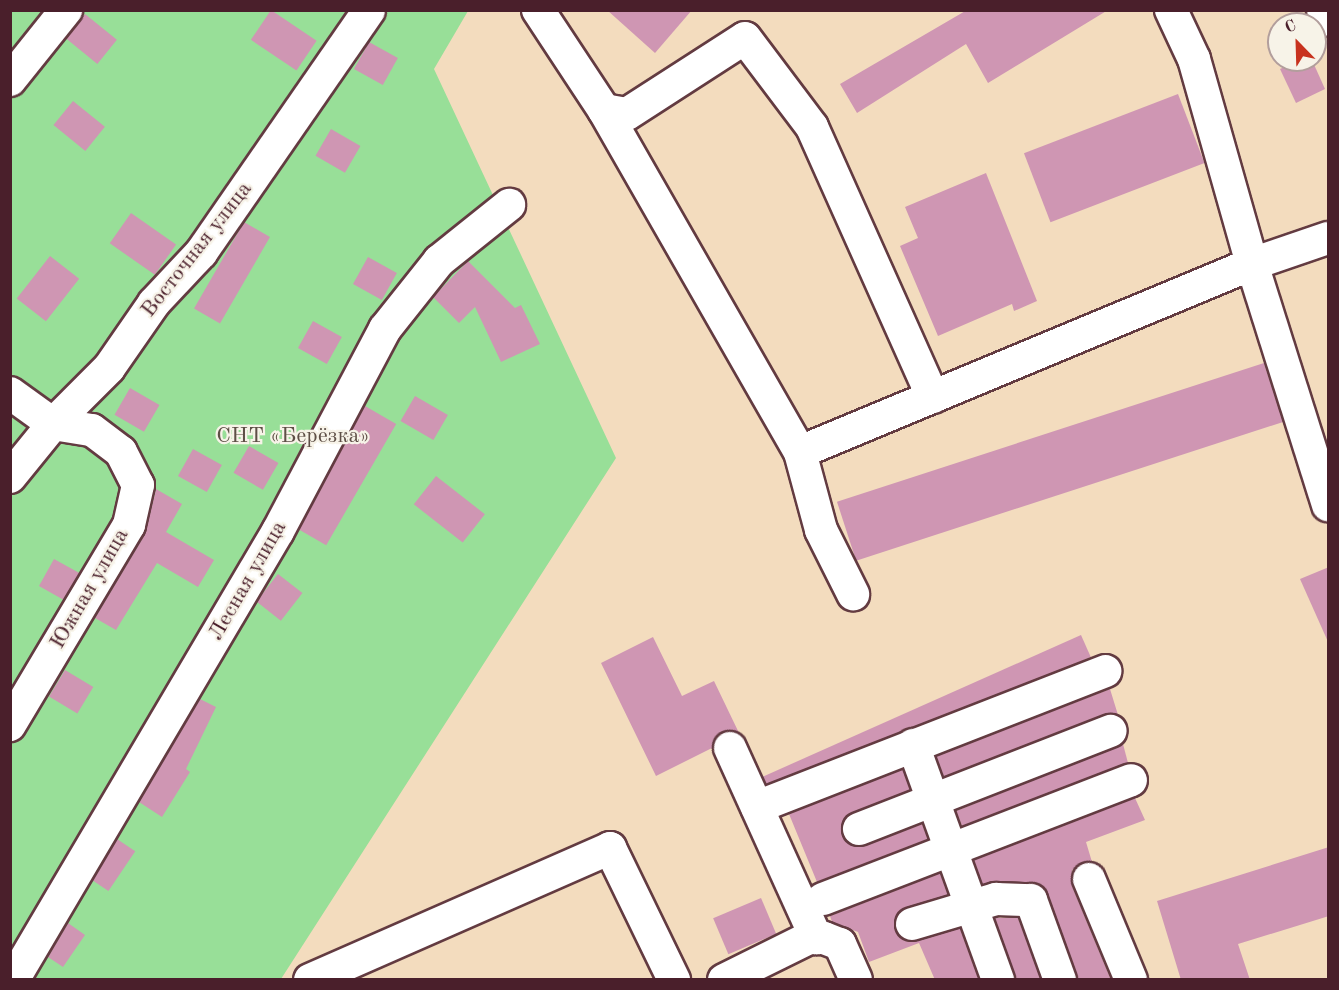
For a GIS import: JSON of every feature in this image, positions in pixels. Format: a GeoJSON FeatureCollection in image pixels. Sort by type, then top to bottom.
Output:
{"type":"FeatureCollection","features":[{"type":"Feature","properties":{"kind":"lane"},"geometry":{"type":"LineString","coordinates":[[10,80],[66,10]]}},
{"type":"Feature","properties":{"kind":"lane","name":"Восточная улица"},"geometry":{"type":"LineString","coordinates":[[10,477],[53,424],[109,368],[154,303],[201,253],[369,10]]}},
{"type":"Feature","properties":{"kind":"lane"},"geometry":{"type":"LineString","coordinates":[[538,10],[604,110],[800,452],[821,530],[854,594]]}},
{"type":"Feature","properties":{"kind":"lane"},"geometry":{"type":"LineString","coordinates":[[1171,10],[1194,59],[1252,264],[1329,505]]}},
{"type":"Feature","properties":{"kind":"lane"},"geometry":{"type":"LineString","coordinates":[[1323,10],[1329,20]]}},
{"type":"Feature","properties":{"kind":"lane"},"geometry":{"type":"LineString","coordinates":[[604,110],[627,114],[745,38],[812,127],[933,397]]}},
{"type":"Feature","properties":{"kind":"lane","name":"Лесная улица"},"geometry":{"type":"LineString","coordinates":[[13,980],[278,531],[385,329],[439,261],[509,205]]}},
{"type":"Feature","properties":{"kind":"lane"},"geometry":{"type":"LineString","coordinates":[[800,452],[1252,264],[1329,238]]}},
{"type":"Feature","properties":{"kind":"lane"},"geometry":{"type":"LineString","coordinates":[[10,393],[53,424]]}},
{"type":"Feature","properties":{"kind":"lane","name":"Южная улица"},"geometry":{"type":"LineString","coordinates":[[10,725],[129,525],[138,485],[122,452],[92,430],[53,424]]}},
{"type":"Feature","properties":{"kind":"lane"},"geometry":{"type":"LineString","coordinates":[[757,807],[1105,671]]}},
{"type":"Feature","properties":{"kind":"lane"},"geometry":{"type":"LineString","coordinates":[[859,829],[1111,731]]}},
{"type":"Feature","properties":{"kind":"lane"},"geometry":{"type":"LineString","coordinates":[[913,745],[934,798],[969,906],[998,980]]}},
{"type":"Feature","properties":{"kind":"lane"},"geometry":{"type":"LineString","coordinates":[[730,748],[816,938]]}},
{"type":"Feature","properties":{"kind":"lane"},"geometry":{"type":"LineString","coordinates":[[823,899],[1131,780]]}},
{"type":"Feature","properties":{"kind":"lane"},"geometry":{"type":"LineString","coordinates":[[310,980],[610,848],[674,980]]}},
{"type":"Feature","properties":{"kind":"lane"},"geometry":{"type":"LineString","coordinates":[[1089,879],[1131,980]]}},
{"type":"Feature","properties":{"kind":"lane"},"geometry":{"type":"LineString","coordinates":[[912,924],[969,906],[1031,900],[1060,980]]}},
{"type":"Feature","properties":{"kind":"lane"},"geometry":{"type":"LineString","coordinates":[[724,980],[816,938],[840,944],[856,980]]}},
{"type":"Feature","properties":{"kind":"green space","name":"СНТ «Берёзка»"},"geometry":{"type":"Polygon","coordinates":[[[10,11],[468,11],[434,69],[616,458],[281,979],[11,979],[10,11]]]}},
{"type":"Feature","properties":{"kind":"building"},"geometry":{"type":"Polygon","coordinates":[[[271,10],[317,41],[296,71],[251,40],[271,10]]]}},
{"type":"Feature","properties":{"kind":"building"},"geometry":{"type":"Polygon","coordinates":[[[607,10],[692,10],[655,53],[607,10]]]}},
{"type":"Feature","properties":{"kind":"building"},"geometry":{"type":"Polygon","coordinates":[[[967,10],[1108,10],[988,83],[966,44],[857,113],[840,84],[967,10]]]}},
{"type":"Feature","properties":{"kind":"building"},"geometry":{"type":"Polygon","coordinates":[[[85,14],[117,40],[97,64],[65,38],[85,14]]]}},
{"type":"Feature","properties":{"kind":"building"},"geometry":{"type":"Polygon","coordinates":[[[369,42],[398,58],[383,85],[354,69],[369,42]]]}},
{"type":"Feature","properties":{"kind":"building"},"geometry":{"type":"Polygon","coordinates":[[[1281,72],[1317,72],[1325,89],[1296,103],[1281,72]]]}},
{"type":"Feature","properties":{"kind":"building"},"geometry":{"type":"Polygon","coordinates":[[[1178,94],[1205,163],[1050,222],[1024,153],[1178,94]]]}},
{"type":"Feature","properties":{"kind":"building"},"geometry":{"type":"Polygon","coordinates":[[[73,101],[105,127],[85,151],[53,125],[73,101]]]}},
{"type":"Feature","properties":{"kind":"building"},"geometry":{"type":"Polygon","coordinates":[[[331,129],[360,146],[345,173],[316,156],[331,129]]]}},
{"type":"Feature","properties":{"kind":"building"},"geometry":{"type":"Polygon","coordinates":[[[986,173],[1037,301],[1014,311],[1012,304],[938,336],[900,246],[918,238],[905,207],[986,173]]]}},
{"type":"Feature","properties":{"kind":"building"},"geometry":{"type":"Polygon","coordinates":[[[131,213],[176,245],[155,275],[110,243],[131,213]]]}},
{"type":"Feature","properties":{"kind":"building"},"geometry":{"type":"Polygon","coordinates":[[[244,222],[270,237],[220,324],[194,309],[244,222]]]}},
{"type":"Feature","properties":{"kind":"building"},"geometry":{"type":"Polygon","coordinates":[[[50,256],[79,279],[46,321],[17,299],[50,256]]]}},
{"type":"Feature","properties":{"kind":"building"},"geometry":{"type":"Polygon","coordinates":[[[368,257],[397,273],[382,300],[353,284],[368,257]]]}},
{"type":"Feature","properties":{"kind":"building"},"geometry":{"type":"Polygon","coordinates":[[[468,261],[515,308],[521,305],[540,344],[501,362],[475,307],[459,323],[433,297],[468,261]]]}},
{"type":"Feature","properties":{"kind":"building"},"geometry":{"type":"Polygon","coordinates":[[[313,321],[342,337],[327,364],[298,348],[313,321]]]}},
{"type":"Feature","properties":{"kind":"building"},"geometry":{"type":"Polygon","coordinates":[[[1264,363],[1283,422],[856,561],[837,502],[1264,363]]]}},
{"type":"Feature","properties":{"kind":"building"},"geometry":{"type":"Polygon","coordinates":[[[130,388],[159,405],[144,432],[114,415],[130,388]]]}},
{"type":"Feature","properties":{"kind":"building"},"geometry":{"type":"Polygon","coordinates":[[[415,396],[448,415],[433,440],[400,421],[415,396]]]}},
{"type":"Feature","properties":{"kind":"building"},"geometry":{"type":"Polygon","coordinates":[[[365,406],[396,424],[326,545],[295,527],[365,406]]]}},
{"type":"Feature","properties":{"kind":"building"},"geometry":{"type":"Polygon","coordinates":[[[249,446],[278,463],[263,490],[233,473],[249,446]]]}},
{"type":"Feature","properties":{"kind":"building"},"geometry":{"type":"Polygon","coordinates":[[[193,449],[222,465],[207,492],[178,476],[193,449]]]}},
{"type":"Feature","properties":{"kind":"building"},"geometry":{"type":"Polygon","coordinates":[[[436,476],[485,514],[463,543],[414,504],[436,476]]]}},
{"type":"Feature","properties":{"kind":"building"},"geometry":{"type":"Polygon","coordinates":[[[156,489],[182,504],[166,532],[214,560],[198,587],[157,563],[116,630],[95,618],[145,534],[156,489]]]}},
{"type":"Feature","properties":{"kind":"building"},"geometry":{"type":"Polygon","coordinates":[[[54,559],[79,573],[64,600],[39,586],[54,559]]]}},
{"type":"Feature","properties":{"kind":"building"},"geometry":{"type":"Polygon","coordinates":[[[1329,567],[1329,644],[1300,579],[1329,567]]]}},
{"type":"Feature","properties":{"kind":"building"},"geometry":{"type":"Polygon","coordinates":[[[278,574],[302,593],[281,621],[256,602],[278,574]]]}},
{"type":"Feature","properties":{"kind":"building"},"geometry":{"type":"Polygon","coordinates":[[[1081,635],[1091,657],[772,799],[762,777],[1081,635]]]}},
{"type":"Feature","properties":{"kind":"building"},"geometry":{"type":"Polygon","coordinates":[[[653,637],[682,696],[714,681],[739,733],[722,732],[712,748],[656,776],[601,663],[653,637]]]}},
{"type":"Feature","properties":{"kind":"building"},"geometry":{"type":"Polygon","coordinates":[[[65,670],[93,687],[77,714],[49,697],[65,670]]]}},
{"type":"Feature","properties":{"kind":"building"},"geometry":{"type":"Polygon","coordinates":[[[1110,689],[1118,715],[1104,714],[944,777],[936,756],[1110,689]]]}},
{"type":"Feature","properties":{"kind":"building"},"geometry":{"type":"Polygon","coordinates":[[[200,699],[216,707],[186,769],[190,772],[162,817],[139,802],[200,699]]]}},
{"type":"Feature","properties":{"kind":"building"},"geometry":{"type":"Polygon","coordinates":[[[1123,744],[1128,763],[962,826],[956,811],[1123,744]]]}},
{"type":"Feature","properties":{"kind":"building"},"geometry":{"type":"Polygon","coordinates":[[[903,769],[910,790],[852,813],[845,818],[842,835],[848,843],[865,846],[922,824],[928,839],[817,882],[789,814],[903,769]]]}},
{"type":"Feature","properties":{"kind":"building"},"geometry":{"type":"Polygon","coordinates":[[[1135,798],[1145,820],[1086,842],[1092,862],[1072,870],[1072,886],[1111,980],[1077,980],[1042,886],[982,884],[974,860],[1135,798]]]}},
{"type":"Feature","properties":{"kind":"building"},"geometry":{"type":"Polygon","coordinates":[[[117,839],[135,851],[108,891],[90,879],[117,839]]]}},
{"type":"Feature","properties":{"kind":"building"},"geometry":{"type":"Polygon","coordinates":[[[1329,847],[1329,916],[1238,944],[1250,980],[1181,980],[1157,901],[1329,847]]]}},
{"type":"Feature","properties":{"kind":"building"},"geometry":{"type":"Polygon","coordinates":[[[940,873],[948,895],[899,911],[895,930],[908,942],[960,928],[979,980],[935,980],[919,943],[869,962],[858,932],[832,922],[830,916],[940,873]]]}},
{"type":"Feature","properties":{"kind":"building"},"geometry":{"type":"Polygon","coordinates":[[[761,898],[776,934],[728,954],[713,918],[761,898]]]}},
{"type":"Feature","properties":{"kind":"building"},"geometry":{"type":"Polygon","coordinates":[[[995,918],[1018,918],[1041,980],[1015,980],[995,918]]]}},
{"type":"Feature","properties":{"kind":"building"},"geometry":{"type":"Polygon","coordinates":[[[68,923],[85,935],[63,967],[48,957],[68,923]]]}}]}
